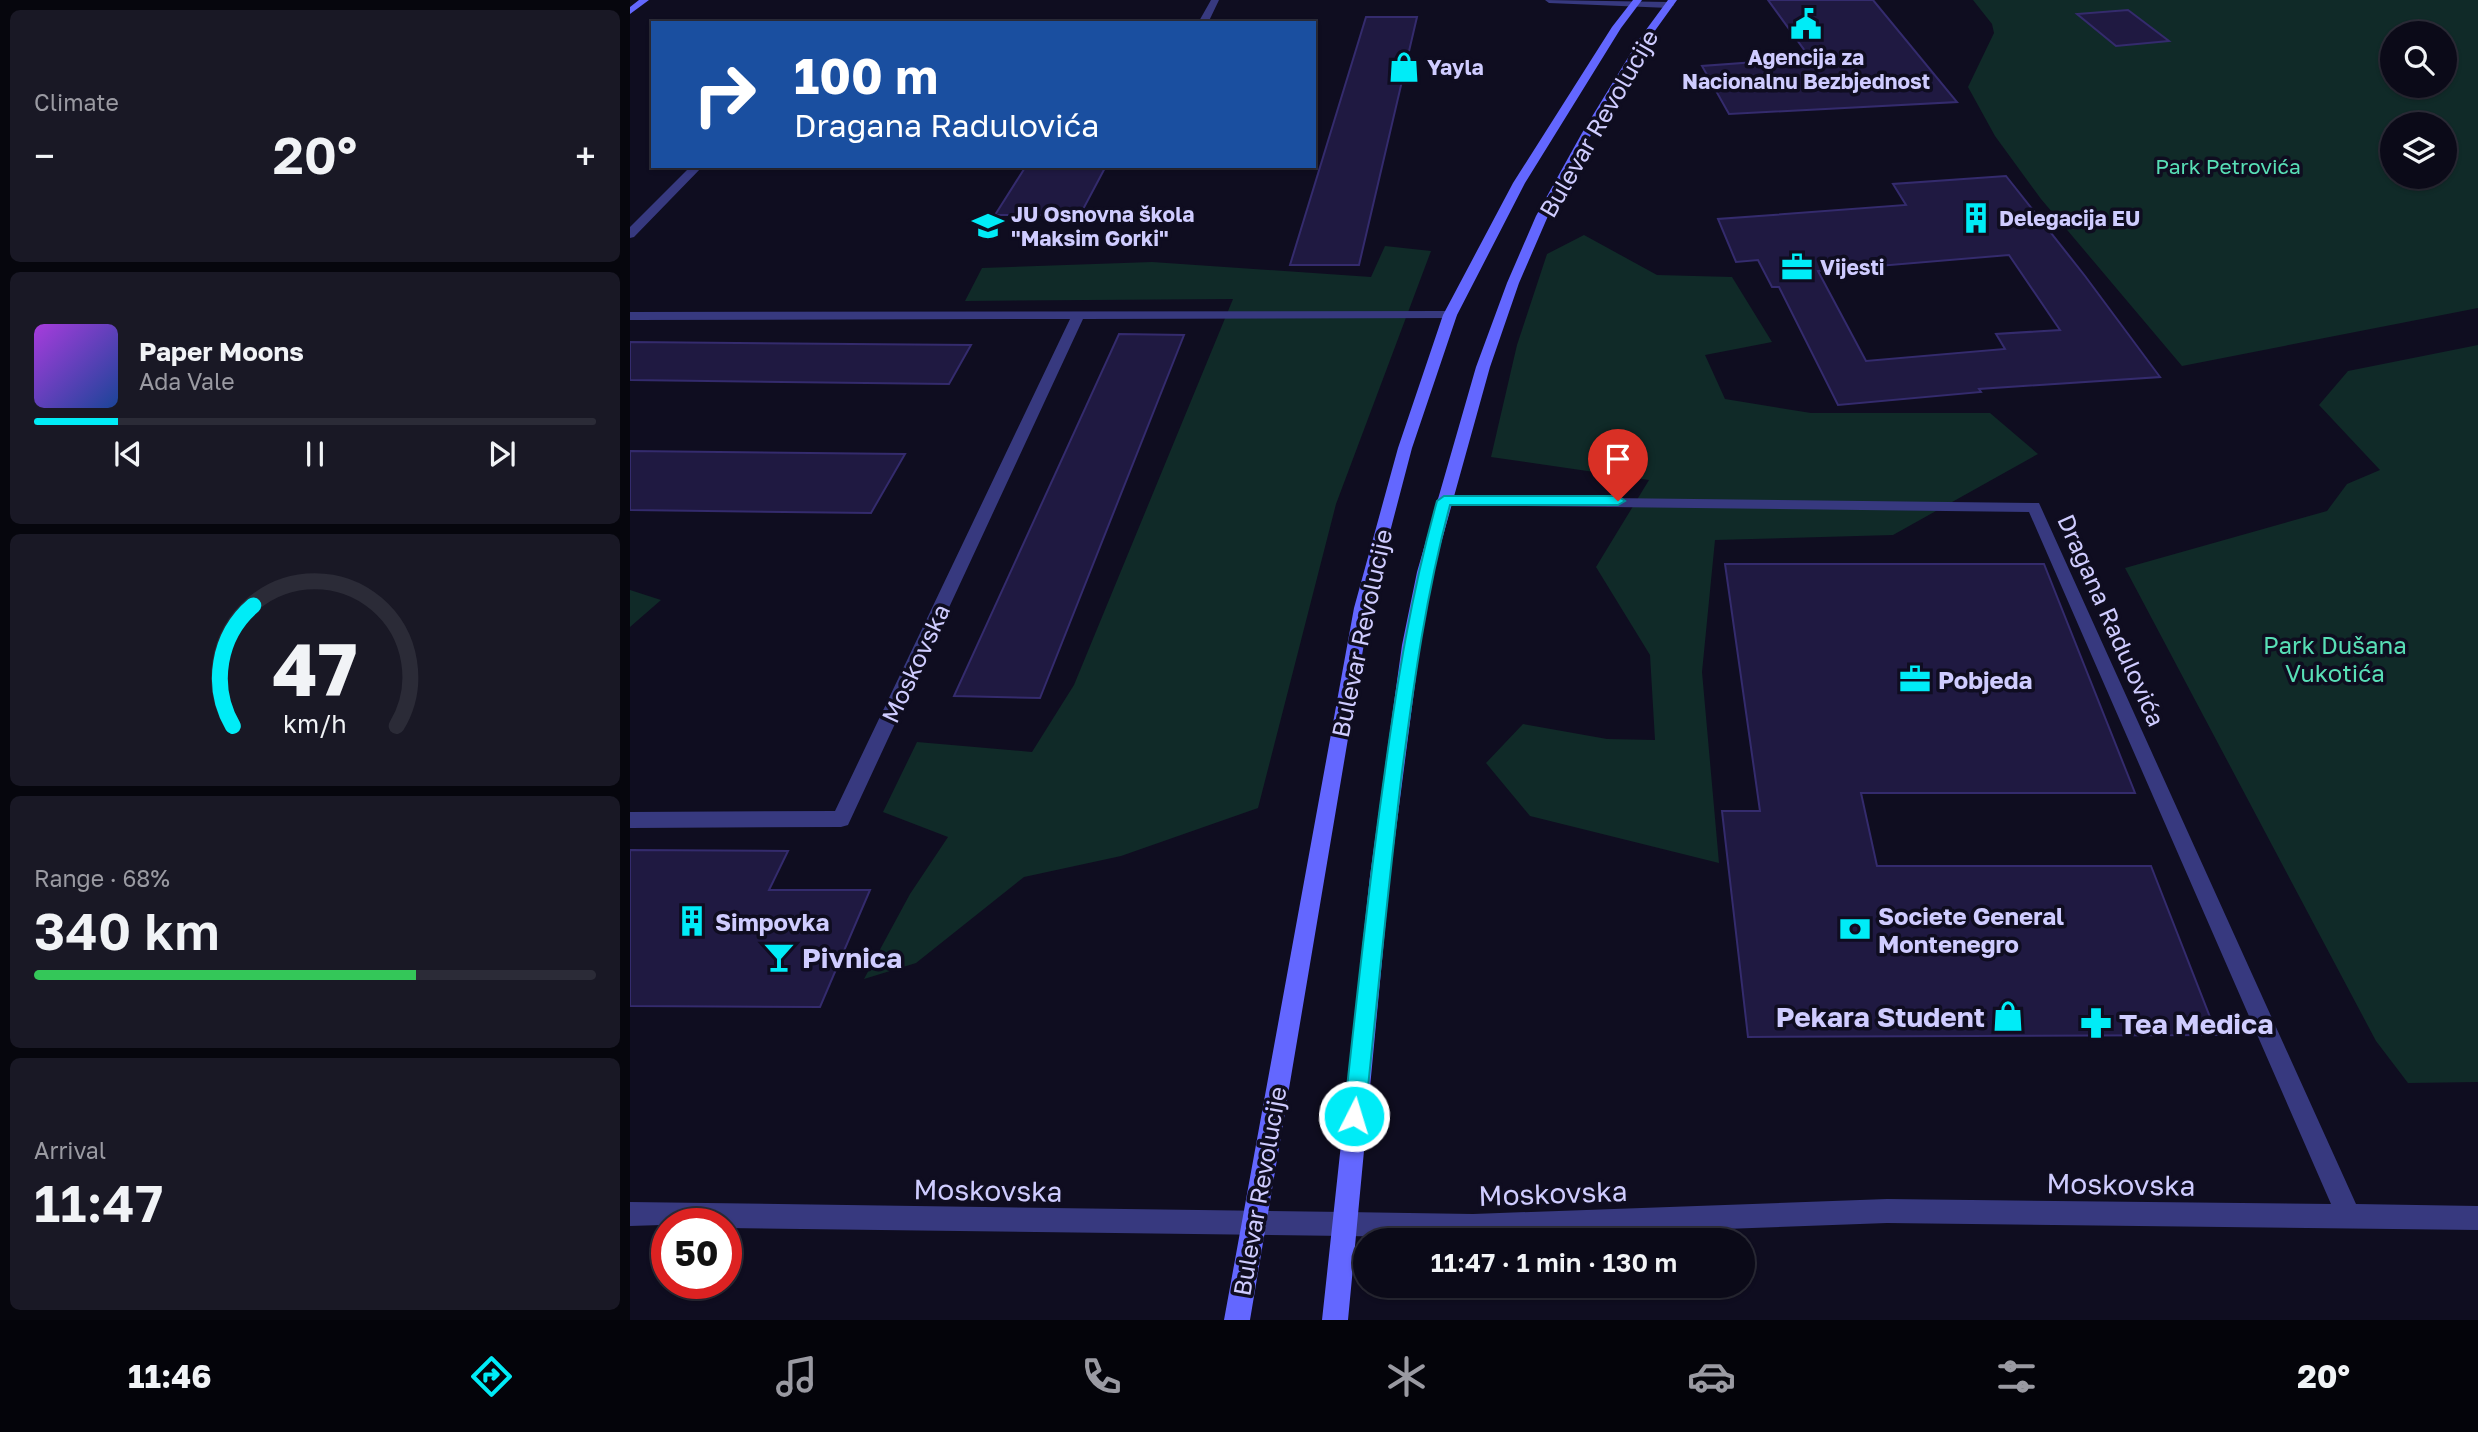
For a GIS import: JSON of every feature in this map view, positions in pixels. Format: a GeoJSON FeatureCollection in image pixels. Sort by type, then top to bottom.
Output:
{"type":"FeatureCollection","features":[{"type":"Feature","properties":{"kind":"main road"},"geometry":{"type":"LineString","coordinates":[[630,11],[645,0]]}},
{"type":"Feature","properties":{"kind":"main road","name":"Bulevar Revolucije"},"geometry":{"type":"LineString","coordinates":[[1237,1320],[1362,608],[1405,448],[1450,315],[1519,183],[1617,27],[1637,1]]}},
{"type":"Feature","properties":{"kind":"main road","name":"Bulevar Revolucije"},"geometry":{"type":"LineString","coordinates":[[1335,1320],[1380,876],[1410,645],[1425,572],[1483,367],[1513,283],[1542,216],[1608,96],[1671,2]]}},
{"type":"Feature","properties":{"kind":"street"},"geometry":{"type":"LineString","coordinates":[[1204,21],[1215,0]]}},
{"type":"Feature","properties":{"kind":"street"},"geometry":{"type":"LineString","coordinates":[[1549,0],[1671,2]]}},
{"type":"Feature","properties":{"kind":"street"},"geometry":{"type":"LineString","coordinates":[[630,234],[696,168]]}},
{"type":"Feature","properties":{"kind":"street","name":"Moskovska"},"geometry":{"type":"LineString","coordinates":[[630,820],[841,820],[1079,315]]}},
{"type":"Feature","properties":{"kind":"street"},"geometry":{"type":"LineString","coordinates":[[630,316],[1450,315]]}},
{"type":"Feature","properties":{"kind":"street","name":"Dragana Radulovića"},"geometry":{"type":"LineString","coordinates":[[1444,501],[2035,507],[2349,1216]]}},
{"type":"Feature","properties":{"kind":"street","name":"Moskovska"},"geometry":{"type":"LineString","coordinates":[[630,1214],[1473,1226],[1887,1211],[2478,1218]]}},
{"type":"Feature","properties":{"kind":"green space","name":"Park Petrovića"},"geometry":{"type":"Polygon","coordinates":[[[1973,0],[2478,0],[2478,308],[2182,366],[2041,199],[1995,136],[1968,87],[1994,33],[1992,24],[1973,0]]]}},
{"type":"Feature","properties":{"kind":"green space"},"geometry":{"type":"Polygon","coordinates":[[[1584,235],[1657,275],[1732,277],[1772,342],[1705,355],[1725,399],[1811,413],[1990,413],[2038,454],[1893,535],[1715,540],[1702,672],[1719,863],[1530,816],[1486,763],[1523,724],[1607,739],[1655,740],[1650,655],[1596,567],[1649,480],[1491,457],[1517,345],[1547,254],[1584,235]]]}},
{"type":"Feature","properties":{"kind":"green space"},"geometry":{"type":"Polygon","coordinates":[[[1385,246],[1431,251],[1336,504],[1258,808],[1121,856],[1024,877],[916,963],[864,979],[910,894],[948,837],[883,812],[917,742],[1032,752],[1074,685],[1233,299],[965,301],[982,268],[1152,262],[1371,277],[1385,246]]]}},
{"type":"Feature","properties":{"kind":"green space","name":"Park Dušana Vukotića"},"geometry":{"type":"Polygon","coordinates":[[[2478,345],[2478,1082],[2408,1083],[2376,1041],[2125,568],[2327,511],[2347,484],[2380,470],[2319,405],[2348,371],[2478,345]]]}},
{"type":"Feature","properties":{"kind":"green space"},"geometry":{"type":"Polygon","coordinates":[[[630,590],[661,600],[630,627],[630,590]]]}},
{"type":"Feature","properties":{"kind":"building"},"geometry":{"type":"Polygon","coordinates":[[[1768,0],[1873,0],[1957,102],[1729,114],[1702,66],[1810,58],[1768,0]]]}},
{"type":"Feature","properties":{"kind":"building"},"geometry":{"type":"Polygon","coordinates":[[[2128,10],[2169,41],[2116,46],[2077,14],[2128,10]]]}},
{"type":"Feature","properties":{"kind":"building"},"geometry":{"type":"Polygon","coordinates":[[[1366,17],[1417,17],[1359,265],[1290,265],[1366,17]]]}},
{"type":"Feature","properties":{"kind":"building"},"geometry":{"type":"Polygon","coordinates":[[[1025,168],[1105,168],[1080,215],[995,215],[1025,168]]]}},
{"type":"Feature","properties":{"kind":"building"},"geometry":{"type":"Polygon","coordinates":[[[2006,176],[2160,377],[1979,389],[1981,392],[1838,405],[1779,287],[1772,287],[1758,260],[1736,262],[1718,219],[1906,205],[1893,184],[2006,176]],[[2009,255],[1818,271],[1866,361],[2005,349],[1996,334],[2060,330],[2009,255]]]}},
{"type":"Feature","properties":{"kind":"building"},"geometry":{"type":"Polygon","coordinates":[[[1119,334],[1184,335],[1040,698],[954,696],[1119,334]]]}},
{"type":"Feature","properties":{"kind":"building"},"geometry":{"type":"Polygon","coordinates":[[[630,342],[971,345],[949,384],[630,380],[630,342]]]}},
{"type":"Feature","properties":{"kind":"building"},"geometry":{"type":"Polygon","coordinates":[[[630,451],[905,454],[871,513],[630,510],[630,451]]]}},
{"type":"Feature","properties":{"kind":"building"},"geometry":{"type":"Polygon","coordinates":[[[1725,564],[2044,564],[2135,793],[1861,793],[1877,866],[2151,866],[2217,1035],[1748,1037],[1722,811],[1760,811],[1725,564]]]}},
{"type":"Feature","properties":{"kind":"building"},"geometry":{"type":"Polygon","coordinates":[[[630,850],[788,851],[769,890],[870,890],[820,1007],[630,1006],[630,850]]]}},
{"type":"Feature","properties":{"kind":"place","name":"Agencija za Nacionalnu Bezbjednost"},"geometry":{"type":"Point","coordinates":[1806,24]}},
{"type":"Feature","properties":{"kind":"place","name":"Yayla"},"geometry":{"type":"Point","coordinates":[1404,67]}},
{"type":"Feature","properties":{"kind":"place","name":"Delegacija EU"},"geometry":{"type":"Point","coordinates":[1976,218]}},
{"type":"Feature","properties":{"kind":"place","name":"JU Osnovna škola \"Maksim Gorki\""},"geometry":{"type":"Point","coordinates":[988,226]}},
{"type":"Feature","properties":{"kind":"place","name":"Vijesti"},"geometry":{"type":"Point","coordinates":[1797,267]}},
{"type":"Feature","properties":{"kind":"place","name":"Pobjeda"},"geometry":{"type":"Point","coordinates":[1915,679]}},
{"type":"Feature","properties":{"kind":"place","name":"Simpovka"},"geometry":{"type":"Point","coordinates":[692,921]}},
{"type":"Feature","properties":{"kind":"place","name":"Societe General Montenegro"},"geometry":{"type":"Point","coordinates":[1855,929]}},
{"type":"Feature","properties":{"kind":"place","name":"Pivnica"},"geometry":{"type":"Point","coordinates":[779,957]}},
{"type":"Feature","properties":{"kind":"place","name":"Pekara Student"},"geometry":{"type":"Point","coordinates":[2008,1016]}},
{"type":"Feature","properties":{"kind":"place","name":"Tea Medica"},"geometry":{"type":"Point","coordinates":[2096,1023]}},
{"type":"Feature","properties":{"kind":"route"},"geometry":{"type":"LineString","coordinates":[[1354,1116],[1380,876],[1410,645],[1425,572],[1444,501],[1618,501]]}}]}
